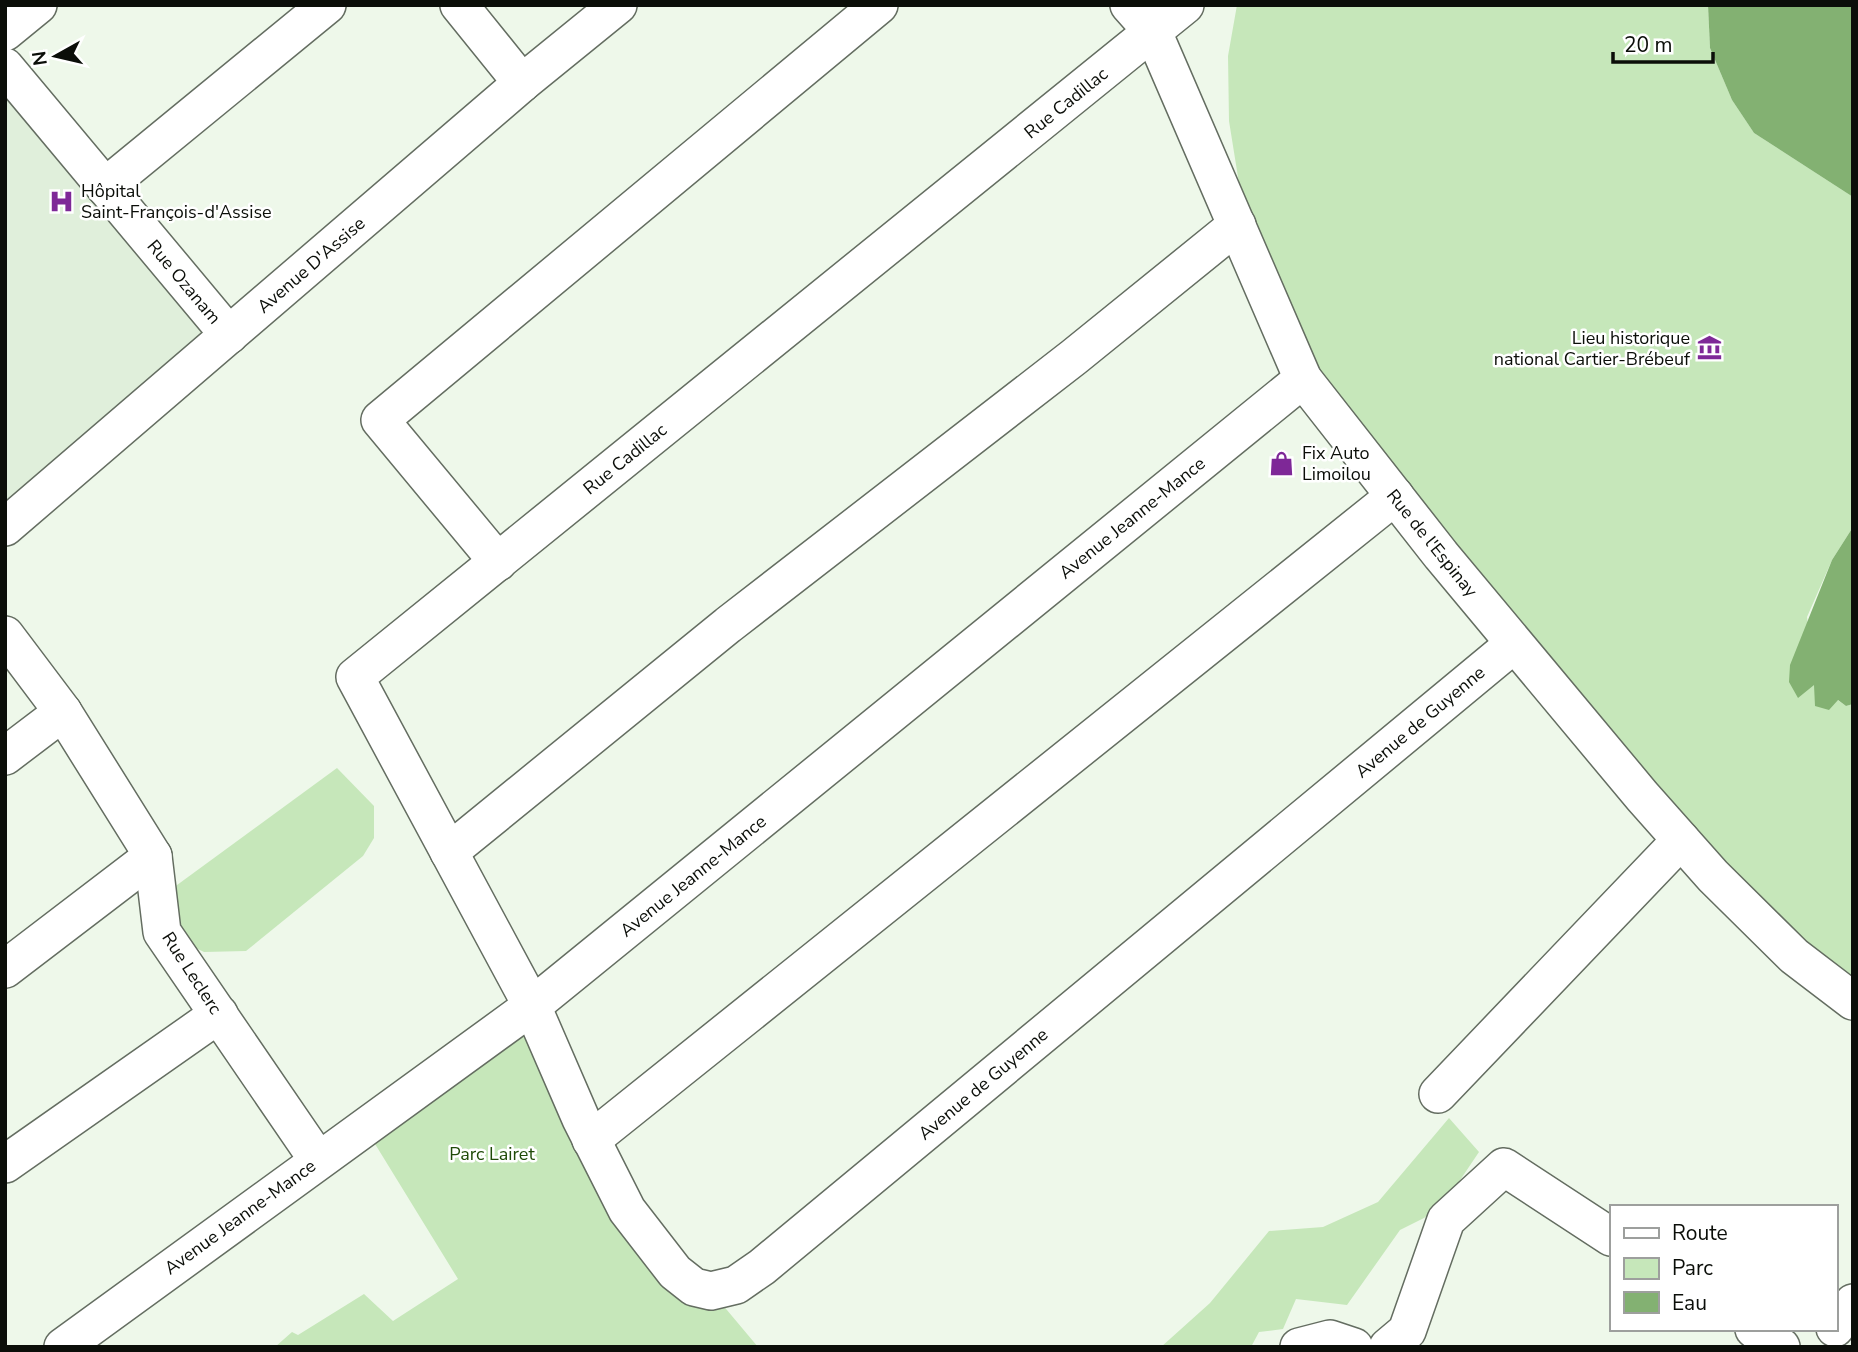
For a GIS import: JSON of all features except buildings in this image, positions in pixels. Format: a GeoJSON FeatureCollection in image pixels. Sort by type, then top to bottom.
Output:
{"type":"FeatureCollection","features":[{"type":"Feature","properties":{"kind":"street"},"geometry":{"type":"LineString","coordinates":[[105,187],[327,5]]}},
{"type":"Feature","properties":{"kind":"street"},"geometry":{"type":"LineString","coordinates":[[459,5],[522,83]]}},
{"type":"Feature","properties":{"kind":"street","name":"Avenue D'Assise"},"geometry":{"type":"LineString","coordinates":[[5,527],[522,83],[618,5]]}},
{"type":"Feature","properties":{"kind":"street"},"geometry":{"type":"LineString","coordinates":[[498,562],[380,420],[879,5]]}},
{"type":"Feature","properties":{"kind":"street","name":"Rue de l'Espinay"},"geometry":{"type":"LineString","coordinates":[[1129,5],[1153,32],[1303,379],[1514,644],[1681,840],[1794,956],[1853,1001]]}},
{"type":"Feature","properties":{"kind":"street","name":"Rue Cadillac"},"geometry":{"type":"LineString","coordinates":[[533,1006],[355,677],[1185,5]]}},
{"type":"Feature","properties":{"kind":"street","name":"Rue Ozanam"},"geometry":{"type":"LineString","coordinates":[[5,67],[229,335]]}},
{"type":"Feature","properties":{"kind":"street"},"geometry":{"type":"LineString","coordinates":[[449,852],[729,625],[1074,357],[1237,225]]}},
{"type":"Feature","properties":{"kind":"street","name":"Avenue Jeanne-Mance"},"geometry":{"type":"LineString","coordinates":[[62,1347],[533,1006],[1303,379]]}},
{"type":"Feature","properties":{"kind":"street"},"geometry":{"type":"LineString","coordinates":[[592,1140],[1395,496]]}},
{"type":"Feature","properties":{"kind":"street","name":"Rue Leclerc"},"geometry":{"type":"LineString","coordinates":[[5,635],[63,712],[153,856],[162,932],[318,1160]]}},
{"type":"Feature","properties":{"kind":"street","name":"Avenue de Guyenne"},"geometry":{"type":"LineString","coordinates":[[533,1006],[592,1140],[627,1210],[674,1272],[694,1287],[711,1291],[736,1284],[773,1258],[1514,644]]}},
{"type":"Feature","properties":{"kind":"street"},"geometry":{"type":"LineString","coordinates":[[5,755],[63,712]]}},
{"type":"Feature","properties":{"kind":"street"},"geometry":{"type":"LineString","coordinates":[[1438,1094],[1681,840]]}},
{"type":"Feature","properties":{"kind":"street"},"geometry":{"type":"LineString","coordinates":[[5,969],[153,856]]}},
{"type":"Feature","properties":{"kind":"street"},"geometry":{"type":"LineString","coordinates":[[5,1164],[219,1014]]}},
{"type":"Feature","properties":{"kind":"street"},"geometry":{"type":"LineString","coordinates":[[1388,1347],[1407,1331],[1446,1220],[1504,1167],[1610,1236]]}},
{"type":"Feature","properties":{"kind":"street"},"geometry":{"type":"LineString","coordinates":[[1837,1326],[1853,1303]]}},
{"type":"Feature","properties":{"kind":"street"},"geometry":{"type":"LineString","coordinates":[[1757,1331],[1781,1347]]}},
{"type":"Feature","properties":{"kind":"street"},"geometry":{"type":"LineString","coordinates":[[1822,1347],[1834,1331]]}},
{"type":"Feature","properties":{"kind":"street"},"geometry":{"type":"LineString","coordinates":[[1299,1347],[1330,1339],[1354,1347]]}},
{"type":"Feature","properties":{"kind":"shaded area","name":"Hôpital Saint-François-d'Assise"},"geometry":{"type":"Polygon","coordinates":[[[5,67],[229,335],[5,527],[5,67]]]}},
{"type":"Feature","properties":{"kind":"green space"},"geometry":{"type":"Polygon","coordinates":[[[1237,5],[1708,5],[1710,48],[1732,100],[1754,133],[1853,197],[1853,527],[1832,560],[1807,617],[1815,684],[1846,706],[1853,704],[1853,1001],[1794,956],[1303,379],[1251,258],[1229,121],[1228,56],[1237,5]]]}},
{"type":"Feature","properties":{"kind":"green space"},"geometry":{"type":"Polygon","coordinates":[[[337,768],[374,806],[374,838],[363,856],[246,951],[204,952],[167,934],[147,907],[337,768]]]}},
{"type":"Feature","properties":{"kind":"green space","name":"Parc Lairet"},"geometry":{"type":"Polygon","coordinates":[[[532,1006],[581,1119],[711,1291],[758,1347],[275,1347],[292,1332],[298,1335],[364,1294],[393,1321],[458,1279],[364,1126],[532,1006]]]}},
{"type":"Feature","properties":{"kind":"green space"},"geometry":{"type":"Polygon","coordinates":[[[1449,1118],[1479,1152],[1446,1201],[1424,1218],[1400,1230],[1347,1305],[1296,1299],[1283,1329],[1259,1332],[1251,1347],[1161,1347],[1210,1303],[1269,1231],[1323,1227],[1378,1202],[1449,1118]]]}},
{"type":"Feature","properties":{"kind":"water"},"geometry":{"type":"Polygon","coordinates":[[[1708,5],[1853,5],[1853,197],[1754,133],[1732,100],[1710,48],[1708,5]]]}},
{"type":"Feature","properties":{"kind":"water"},"geometry":{"type":"Polygon","coordinates":[[[1853,527],[1853,704],[1846,706],[1838,700],[1829,710],[1815,706],[1814,685],[1798,698],[1789,682],[1790,665],[1832,560],[1853,527]]]}},
{"type":"Feature","properties":{"kind":"place","name":"Hôpital Saint-François-d'Assise"},"geometry":{"type":"Point","coordinates":[61,201]}},
{"type":"Feature","properties":{"kind":"place","name":"Lieu historique national Cartier-Brébeuf"},"geometry":{"type":"Point","coordinates":[1710,348]}},
{"type":"Feature","properties":{"kind":"place","name":"Fix Auto Limoilou"},"geometry":{"type":"Point","coordinates":[1282,463]}}]}
